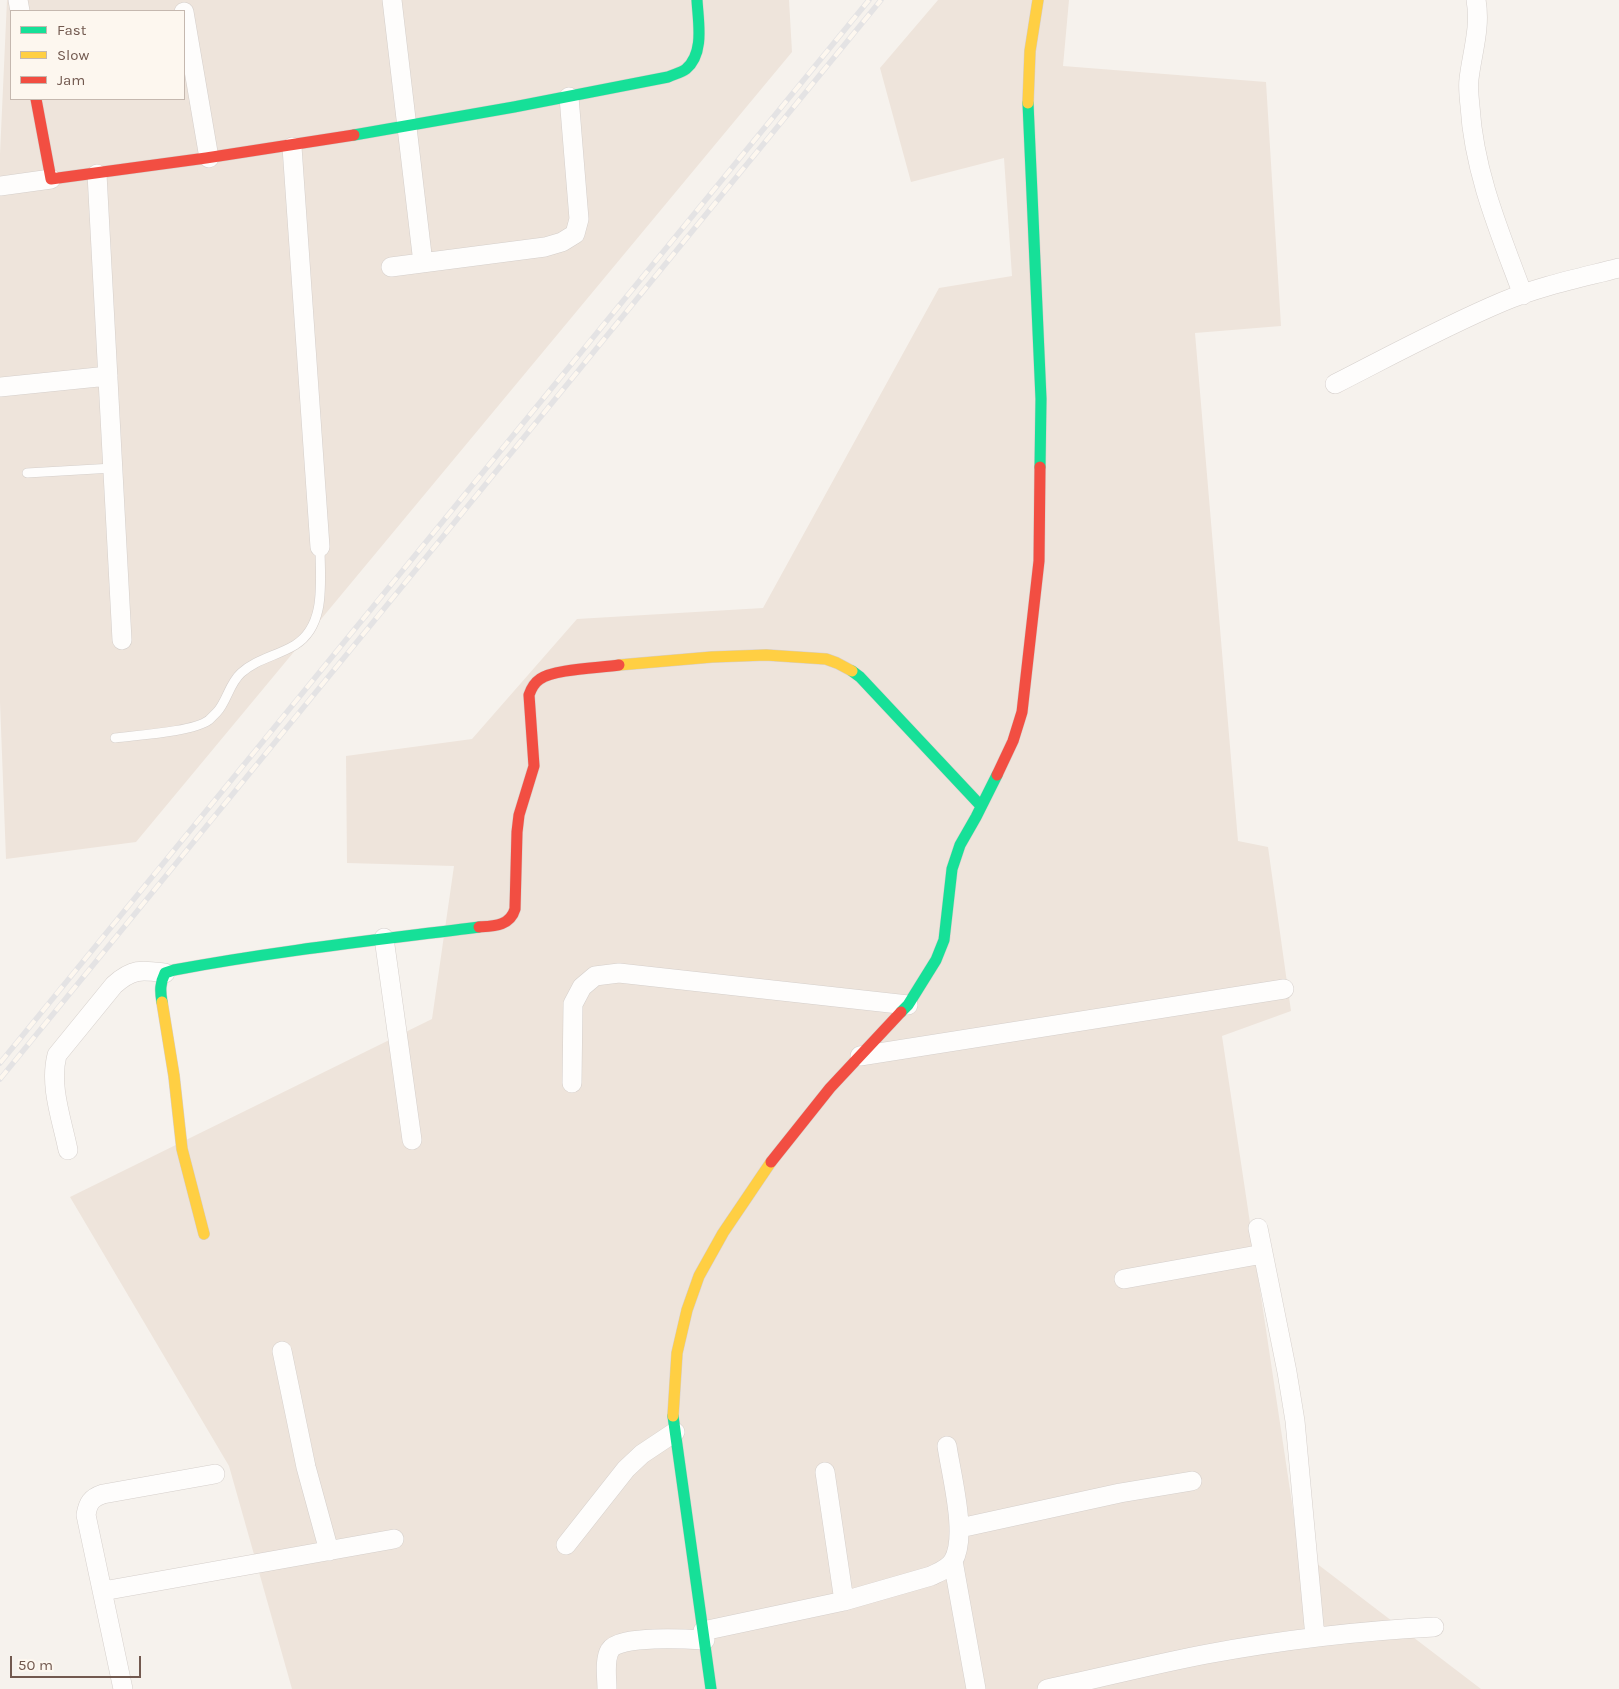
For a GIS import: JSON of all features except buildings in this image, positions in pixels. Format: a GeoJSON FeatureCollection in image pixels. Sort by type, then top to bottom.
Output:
{"type":"FeatureCollection","features":[{"type":"Feature","properties":{"kind":"street"},"geometry":{"type":"LineString","coordinates":[[392,0],[423,263]]}},
{"type":"Feature","properties":{"kind":"street"},"geometry":{"type":"LineString","coordinates":[[0,186],[292,147],[406,128],[668,76],[688,68],[693,61],[697,50],[699,30],[697,0]]}},
{"type":"Feature","properties":{"kind":"street"},"geometry":{"type":"LineString","coordinates":[[711,1689],[672,1410],[677,1353],[687,1310],[699,1276],[738,1210],[779,1151],[830,1088],[908,1005],[936,960],[944,940],[952,869],[960,845],[1013,740],[1022,712],[1039,561],[1042,400],[1028,98],[1030,51],[1038,0]]}},
{"type":"Feature","properties":{"kind":"street"},"geometry":{"type":"LineString","coordinates":[[1476,0],[1477,36],[1469,80],[1470,107],[1477,161],[1488,200],[1523,295]]}},
{"type":"Feature","properties":{"kind":"street"},"geometry":{"type":"LineString","coordinates":[[185,24],[188,59],[209,158]]}},
{"type":"Feature","properties":{"kind":"street"},"geometry":{"type":"LineString","coordinates":[[391,267],[544,247],[562,242],[575,234],[579,219],[569,97]]}},
{"type":"Feature","properties":{"kind":"street"},"geometry":{"type":"LineString","coordinates":[[36,100],[50,179]]}},
{"type":"Feature","properties":{"kind":"street"},"geometry":{"type":"LineString","coordinates":[[292,147],[320,547]]}},
{"type":"Feature","properties":{"kind":"street"},"geometry":{"type":"LineString","coordinates":[[97,174],[122,640]]}},
{"type":"Feature","properties":{"kind":"street"},"geometry":{"type":"LineString","coordinates":[[1335,384],[1442,329],[1504,301],[1562,282],[1619,268]]}},
{"type":"Feature","properties":{"kind":"street"},"geometry":{"type":"LineString","coordinates":[[0,388],[108,376]]}},
{"type":"Feature","properties":{"kind":"street"},"geometry":{"type":"LineString","coordinates":[[68,1150],[55,1090],[54,1067],[57,1056],[114,985],[125,975],[137,970],[165,973],[231,959],[500,924],[509,921],[515,915],[519,815],[534,766],[528,695],[536,681],[550,674],[653,661],[730,655],[784,656],[833,661],[860,677],[981,806]]}},
{"type":"Feature","properties":{"kind":"street"},"geometry":{"type":"LineString","coordinates":[[384,938],[412,1140]]}},
{"type":"Feature","properties":{"kind":"street"},"geometry":{"type":"LineString","coordinates":[[165,973],[161,980],[160,992],[174,1076],[180,1135],[204,1234]]}},
{"type":"Feature","properties":{"kind":"street"},"geometry":{"type":"LineString","coordinates":[[572,1083],[573,1004],[582,987],[595,976],[619,973],[908,1005]]}},
{"type":"Feature","properties":{"kind":"street"},"geometry":{"type":"LineString","coordinates":[[860,1056],[1284,989]]}},
{"type":"Feature","properties":{"kind":"street"},"geometry":{"type":"LineString","coordinates":[[1258,1228],[1295,1421],[1315,1637]]}},
{"type":"Feature","properties":{"kind":"street"},"geometry":{"type":"LineString","coordinates":[[1124,1279],[1263,1254]]}},
{"type":"Feature","properties":{"kind":"street"},"geometry":{"type":"LineString","coordinates":[[282,1351],[306,1467],[329,1551]]}},
{"type":"Feature","properties":{"kind":"street"},"geometry":{"type":"LineString","coordinates":[[566,1545],[626,1469],[642,1454],[675,1432]]}},
{"type":"Feature","properties":{"kind":"street"},"geometry":{"type":"LineString","coordinates":[[607,1689],[607,1657],[610,1649],[622,1642],[704,1635],[844,1601],[931,1576],[944,1570],[953,1561],[959,1546],[960,1528],[947,1446]]}},
{"type":"Feature","properties":{"kind":"street"},"geometry":{"type":"LineString","coordinates":[[824,1472],[844,1601]]}},
{"type":"Feature","properties":{"kind":"street"},"geometry":{"type":"LineString","coordinates":[[123,1689],[86,1515],[88,1504],[93,1498],[103,1494],[215,1474]]}},
{"type":"Feature","properties":{"kind":"street"},"geometry":{"type":"LineString","coordinates":[[960,1528],[1120,1493],[1192,1481]]}},
{"type":"Feature","properties":{"kind":"street"},"geometry":{"type":"LineString","coordinates":[[102,1591],[394,1539]]}},
{"type":"Feature","properties":{"kind":"street"},"geometry":{"type":"LineString","coordinates":[[953,1561],[976,1689]]}},
{"type":"Feature","properties":{"kind":"street"},"geometry":{"type":"LineString","coordinates":[[1047,1689],[1207,1654],[1315,1637],[1390,1629],[1434,1627]]}},
{"type":"Feature","properties":{"kind":"lane"},"geometry":{"type":"LineString","coordinates":[[28,473],[113,468]]}},
{"type":"Feature","properties":{"kind":"lane"},"geometry":{"type":"LineString","coordinates":[[115,738],[192,727],[208,721],[218,710],[233,682],[240,674],[252,665],[295,645],[307,635],[319,611],[320,547]]}},
{"type":"Feature","properties":{"kind":"shaded area"},"geometry":{"type":"Polygon","coordinates":[[[7,0],[789,0],[792,52],[136,842],[6,859],[0,702],[0,154],[7,0]]]}},
{"type":"Feature","properties":{"kind":"shaded area"},"geometry":{"type":"Polygon","coordinates":[[[938,0],[1069,0],[1063,66],[1266,82],[1281,326],[1195,333],[1238,841],[1268,847],[1291,1011],[1222,1036],[1299,1550],[1481,1689],[292,1689],[229,1466],[70,1197],[432,1019],[454,866],[347,863],[346,756],[472,739],[577,619],[763,608],[939,288],[1012,276],[1004,158],[911,182],[880,68],[938,0]]]}},
{"type":"Feature","properties":{"kind":"railway"},"geometry":{"type":"LineString","coordinates":[[0,1063],[869,0]]}},
{"type":"Feature","properties":{"kind":"railway"},"geometry":{"type":"LineString","coordinates":[[0,1079],[881,0]]}},
{"type":"Feature","properties":{"kind":"traffic: fast"},"geometry":{"type":"LineString","coordinates":[[354,135],[514,107],[668,77],[686,69],[696,54],[699,36],[697,0]]}},
{"type":"Feature","properties":{"kind":"traffic: fast"},"geometry":{"type":"LineString","coordinates":[[1028,103],[1041,399],[1040,467]]}},
{"type":"Feature","properties":{"kind":"traffic: fast"},"geometry":{"type":"LineString","coordinates":[[852,671],[860,677],[981,806]]}},
{"type":"Feature","properties":{"kind":"traffic: fast"},"geometry":{"type":"LineString","coordinates":[[901,1012],[908,1005],[936,960],[944,940],[952,869],[960,845],[997,775]]}},
{"type":"Feature","properties":{"kind":"traffic: fast"},"geometry":{"type":"LineString","coordinates":[[162,1002],[161,987],[163,977],[165,973],[174,970],[288,951],[479,927]]}},
{"type":"Feature","properties":{"kind":"traffic: fast"},"geometry":{"type":"LineString","coordinates":[[673,1416],[711,1689]]}},
{"type":"Feature","properties":{"kind":"traffic: slow"},"geometry":{"type":"LineString","coordinates":[[1028,103],[1030,51],[1038,0]]}},
{"type":"Feature","properties":{"kind":"traffic: slow"},"geometry":{"type":"LineString","coordinates":[[619,665],[712,657],[766,655],[826,659],[852,671]]}},
{"type":"Feature","properties":{"kind":"traffic: slow"},"geometry":{"type":"LineString","coordinates":[[162,1002],[174,1076],[182,1149],[204,1234]]}},
{"type":"Feature","properties":{"kind":"traffic: slow"},"geometry":{"type":"LineString","coordinates":[[673,1416],[677,1353],[687,1310],[699,1276],[723,1233],[771,1162]]}},
{"type":"Feature","properties":{"kind":"traffic: jam"},"geometry":{"type":"LineString","coordinates":[[36,100],[51,179],[354,135]]}},
{"type":"Feature","properties":{"kind":"traffic: jam"},"geometry":{"type":"LineString","coordinates":[[997,775],[1013,741],[1022,712],[1039,561],[1040,467]]}},
{"type":"Feature","properties":{"kind":"traffic: jam"},"geometry":{"type":"LineString","coordinates":[[479,927],[501,924],[513,915],[515,909],[519,815],[534,766],[529,695],[532,688],[540,679],[556,673],[619,665]]}},
{"type":"Feature","properties":{"kind":"traffic: jam"},"geometry":{"type":"LineString","coordinates":[[771,1162],[830,1088],[901,1012]]}}]}
